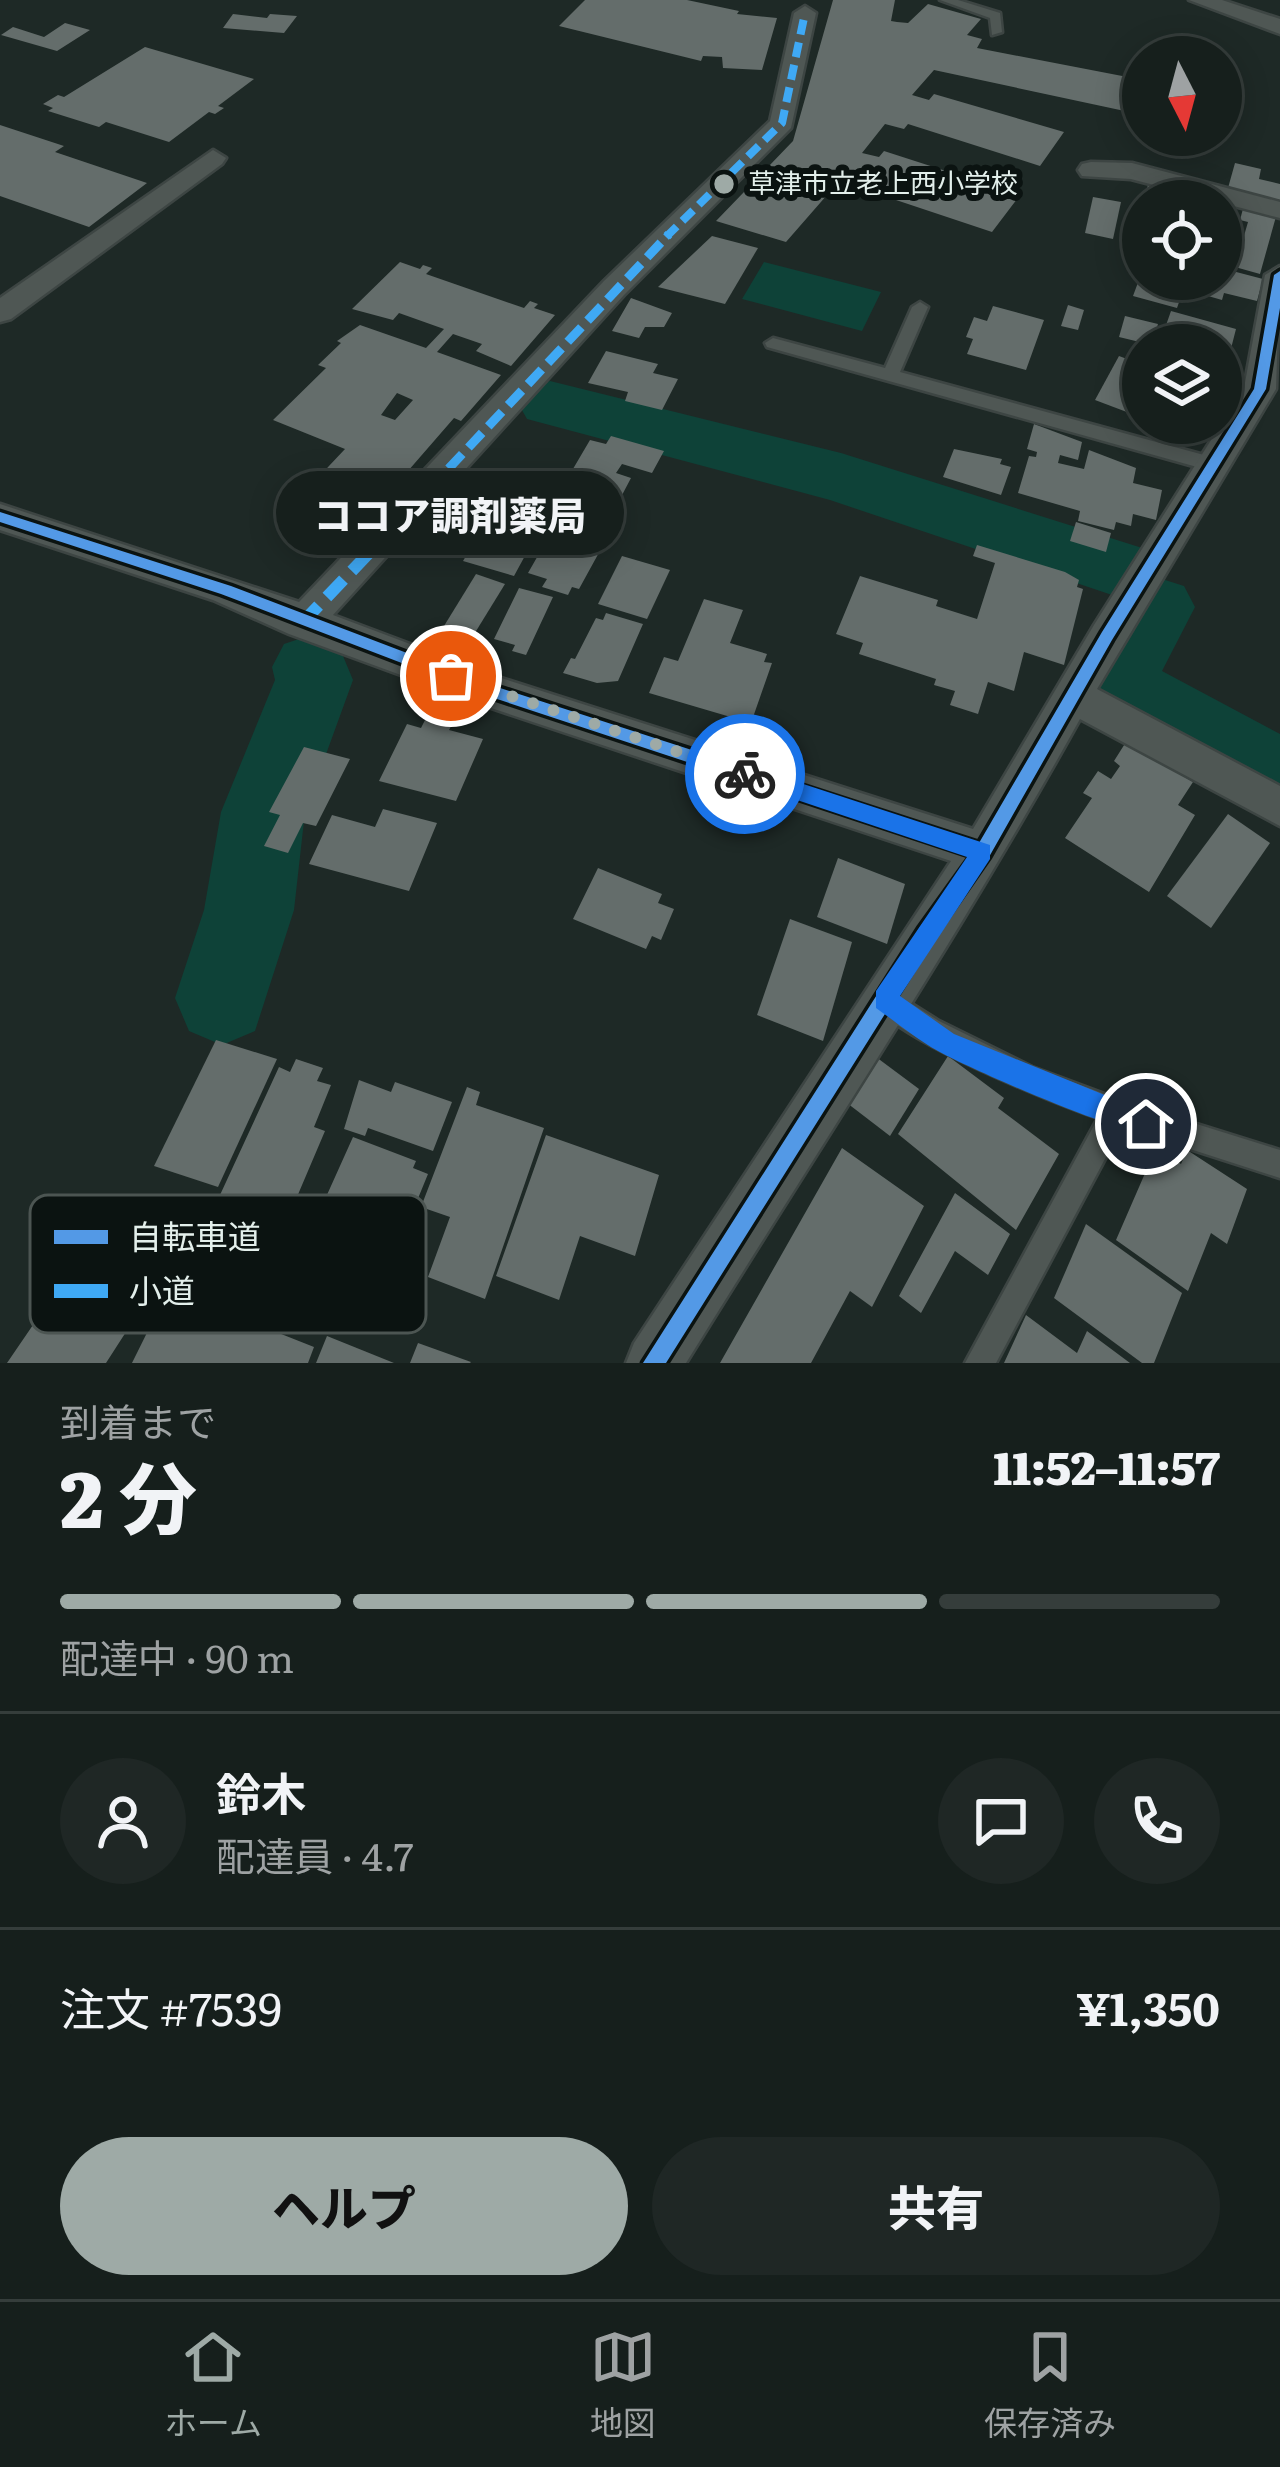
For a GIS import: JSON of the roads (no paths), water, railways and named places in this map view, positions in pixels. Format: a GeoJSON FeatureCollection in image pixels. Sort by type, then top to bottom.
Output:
{"type":"FeatureCollection","features":[{"type":"Feature","properties":{"kind":"street"},"geometry":{"type":"LineString","coordinates":[[1201,0],[1280,27]]}},
{"type":"Feature","properties":{"kind":"street"},"geometry":{"type":"LineString","coordinates":[[302,623],[467,451],[614,287],[782,123],[806,7]]}},
{"type":"Feature","properties":{"kind":"street"},"geometry":{"type":"LineString","coordinates":[[0,312],[213,158]]}},
{"type":"Feature","properties":{"kind":"street"},"geometry":{"type":"LineString","coordinates":[[1091,170],[1132,171],[1280,209]]}},
{"type":"Feature","properties":{"kind":"street"},"geometry":{"type":"LineString","coordinates":[[654,1363],[983,852],[1215,465],[1272,379],[1280,275]]}},
{"type":"Feature","properties":{"kind":"street"},"geometry":{"type":"LineString","coordinates":[[0,517],[226,590],[302,623],[488,690],[983,852]]}},
{"type":"Feature","properties":{"kind":"street"},"geometry":{"type":"LineString","coordinates":[[1074,696],[1280,807]]}},
{"type":"Feature","properties":{"kind":"lane"},"geometry":{"type":"LineString","coordinates":[[946,0],[996,16],[995,32]]}},
{"type":"Feature","properties":{"kind":"lane"},"geometry":{"type":"LineString","coordinates":[[890,375],[920,307]]}},
{"type":"Feature","properties":{"kind":"lane"},"geometry":{"type":"LineString","coordinates":[[773,343],[1215,465]]}},
{"type":"Feature","properties":{"kind":"lane"},"geometry":{"type":"LineString","coordinates":[[884,1000],[946,1042],[1114,1115],[1280,1164]]}},
{"type":"Feature","properties":{"kind":"lane"},"geometry":{"type":"LineString","coordinates":[[980,1363],[1114,1115]]}},
{"type":"Feature","properties":{"kind":"waterway"},"geometry":{"type":"LineString","coordinates":[[550,403],[841,478],[1129,572]]}},
{"type":"Feature","properties":{"kind":"waterway"},"geometry":{"type":"LineString","coordinates":[[1158,607],[1118,678],[1125,689],[1280,776]]}},
{"type":"Feature","properties":{"kind":"waterway"},"geometry":{"type":"LineString","coordinates":[[222,998],[249,910],[263,812],[314,680],[311,667]]}},
{"type":"Feature","properties":{"kind":"place","name":"草津市立老上西小学校"},"geometry":{"type":"Point","coordinates":[724,184]}},
{"type":"Feature","properties":{"kind":"place","name":"ココア調剤薬局"},"geometry":{"type":"Point","coordinates":[451,676]}}]}
